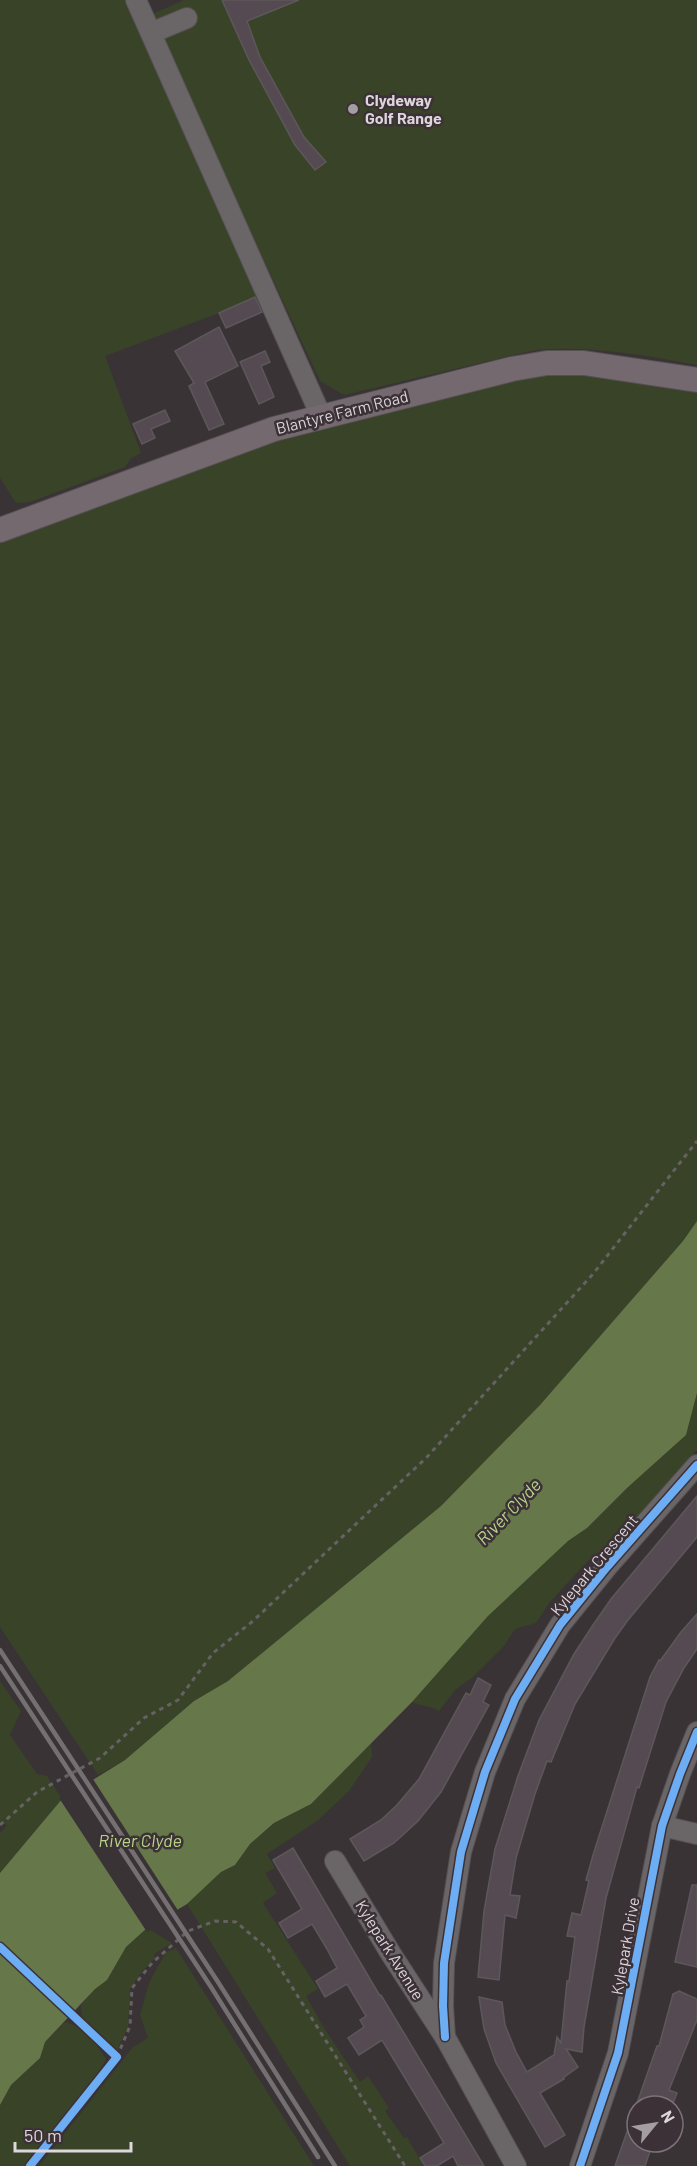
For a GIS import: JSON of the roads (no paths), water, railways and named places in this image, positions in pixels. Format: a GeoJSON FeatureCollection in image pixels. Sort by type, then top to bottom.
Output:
{"type":"FeatureCollection","features":[{"type":"Feature","properties":{"kind":"main road","name":"Blantyre Farm Road"},"geometry":{"type":"LineString","coordinates":[[0,530],[240,440],[321,416],[491,374],[547,363],[584,363],[697,380]]}},
{"type":"Feature","properties":{"kind":"street"},"geometry":{"type":"LineString","coordinates":[[136,0],[148,17],[321,416]]}},
{"type":"Feature","properties":{"kind":"street"},"geometry":{"type":"LineString","coordinates":[[148,17],[187,18]]}},
{"type":"Feature","properties":{"kind":"street","name":"Kylepark Crescent"},"geometry":{"type":"LineString","coordinates":[[445,2037],[444,1963],[461,1852],[485,1772],[515,1699],[560,1625],[697,1465]]}},
{"type":"Feature","properties":{"kind":"street","name":"Kylepark Drive"},"geometry":{"type":"LineString","coordinates":[[580,2166],[618,2053],[662,1826],[697,1732]]}},
{"type":"Feature","properties":{"kind":"street"},"geometry":{"type":"LineString","coordinates":[[662,1826],[697,1834]]}},
{"type":"Feature","properties":{"kind":"street","name":"Kylepark Avenue"},"geometry":{"type":"LineString","coordinates":[[335,1861],[391,1954],[445,2037],[516,2166]]}},
{"type":"Feature","properties":{"kind":"water","name":"River Clyde"},"geometry":{"type":"Polygon","coordinates":[[[697,1221],[697,1393],[686,1435],[587,1528],[568,1541],[488,1616],[412,1702],[311,1804],[274,1823],[250,1844],[235,1865],[221,1872],[187,1904],[147,1928],[126,1947],[107,1980],[95,1989],[45,2042],[40,2058],[11,2085],[0,2105],[0,1873],[62,1799],[125,1760],[194,1701],[228,1681],[441,1506],[540,1405],[683,1241],[697,1221]]]}},
{"type":"Feature","properties":{"kind":"railway"},"geometry":{"type":"LineString","coordinates":[[0,1650],[218,1982],[335,2166]]}},
{"type":"Feature","properties":{"kind":"railway"},"geometry":{"type":"LineString","coordinates":[[0,1666],[211,1987],[318,2157]]}},
{"type":"Feature","properties":{"kind":"place","name":"Clydeway Golf Range"},"geometry":{"type":"Point","coordinates":[353,109]}}]}
